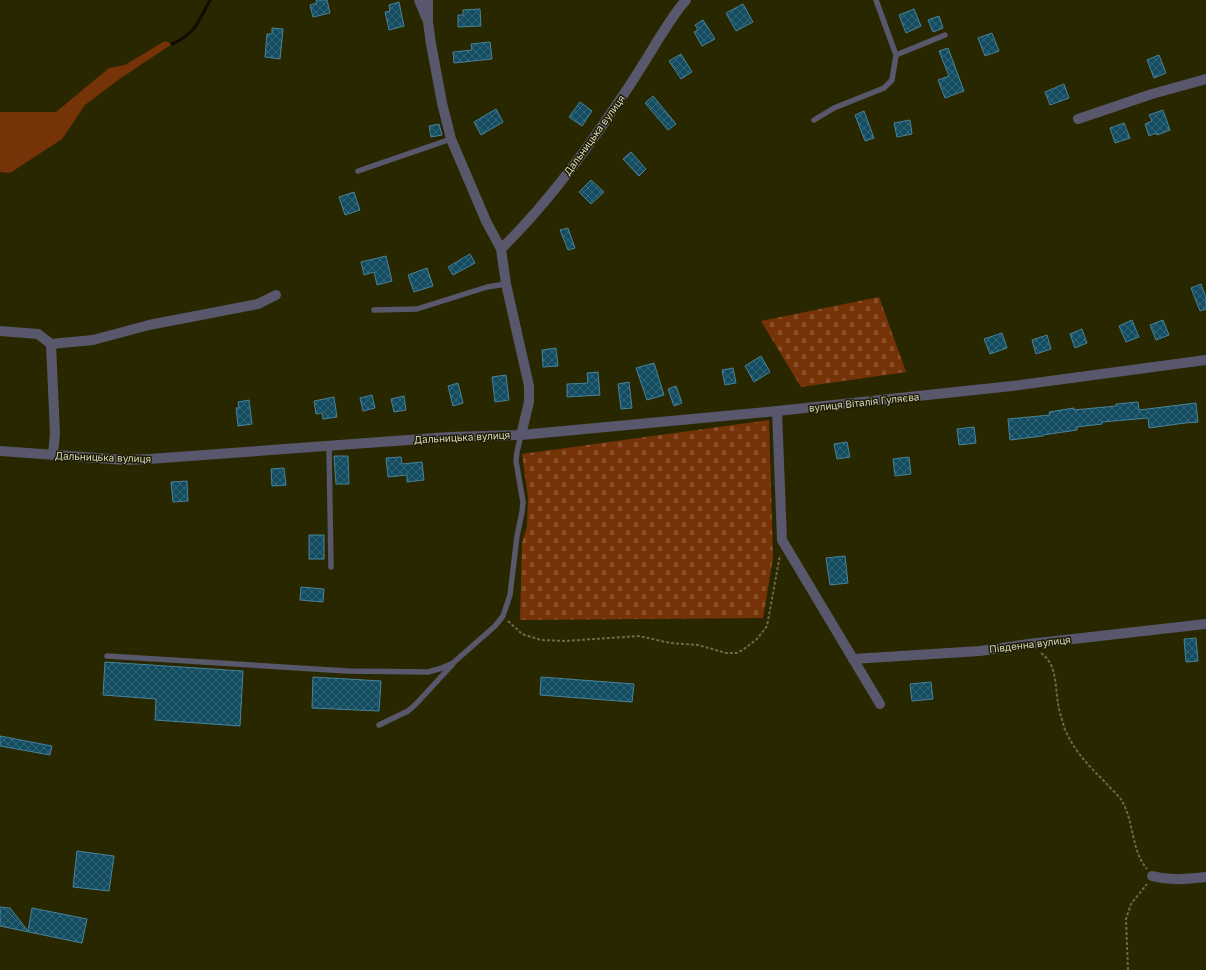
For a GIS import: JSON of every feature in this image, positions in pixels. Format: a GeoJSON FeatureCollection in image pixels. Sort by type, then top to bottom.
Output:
{"type":"FeatureCollection","features":[{"type":"Feature","properties":{"kind":"street"},"geometry":{"type":"LineString","coordinates":[[419,0],[428,22]]}},
{"type":"Feature","properties":{"kind":"street"},"geometry":{"type":"LineString","coordinates":[[428,0],[428,22],[442,103],[451,139],[486,221],[501,249]]}},
{"type":"Feature","properties":{"kind":"street","name":"Дальницька вулиця"},"geometry":{"type":"LineString","coordinates":[[0,451],[124,460],[448,437],[521,435],[529,402],[529,386],[506,284],[501,249],[546,201],[576,162],[617,104],[686,0]]}},
{"type":"Feature","properties":{"kind":"street"},"geometry":{"type":"LineString","coordinates":[[1078,119],[1152,94],[1206,80]]}},
{"type":"Feature","properties":{"kind":"street"},"geometry":{"type":"LineString","coordinates":[[0,331],[38,334],[51,344],[93,340],[149,325],[258,304],[276,295]]}},
{"type":"Feature","properties":{"kind":"street"},"geometry":{"type":"LineString","coordinates":[[51,344],[55,434],[53,454]]}},
{"type":"Feature","properties":{"kind":"street","name":"вулиця Віталія Гуляєва"},"geometry":{"type":"LineString","coordinates":[[521,435],[777,411],[1012,386],[1206,360]]}},
{"type":"Feature","properties":{"kind":"street"},"geometry":{"type":"LineString","coordinates":[[777,411],[782,540],[880,704]]}},
{"type":"Feature","properties":{"kind":"street","name":"Південна вулиця"},"geometry":{"type":"LineString","coordinates":[[853,659],[980,651],[1206,624]]}},
{"type":"Feature","properties":{"kind":"street"},"geometry":{"type":"LineString","coordinates":[[1152,876],[1178,880],[1206,877]]}},
{"type":"Feature","properties":{"kind":"lane"},"geometry":{"type":"LineString","coordinates":[[814,120],[834,108],[889,85],[894,75],[896,55],[876,0]]}},
{"type":"Feature","properties":{"kind":"lane"},"geometry":{"type":"LineString","coordinates":[[896,55],[945,35]]}},
{"type":"Feature","properties":{"kind":"lane"},"geometry":{"type":"LineString","coordinates":[[358,171],[451,139]]}},
{"type":"Feature","properties":{"kind":"lane"},"geometry":{"type":"LineString","coordinates":[[374,310],[417,309],[487,288],[506,284]]}},
{"type":"Feature","properties":{"kind":"lane"},"geometry":{"type":"LineString","coordinates":[[379,725],[412,708],[453,663],[495,626],[503,616],[510,595],[517,536],[523,502],[516,461],[516,452],[521,435]]}},
{"type":"Feature","properties":{"kind":"lane"},"geometry":{"type":"LineString","coordinates":[[329,446],[331,567]]}},
{"type":"Feature","properties":{"kind":"lane"},"geometry":{"type":"LineString","coordinates":[[107,656],[347,671],[428,672],[453,663]]}},
{"type":"Feature","properties":{"kind":"path"},"geometry":{"type":"LineString","coordinates":[[503,616],[522,634],[541,640],[565,641],[639,636],[670,643],[698,645],[726,652],[736,652],[744,649],[757,639],[767,626],[782,540]]}},
{"type":"Feature","properties":{"kind":"path"},"geometry":{"type":"LineString","coordinates":[[1029,644],[1044,655],[1051,665],[1055,676],[1058,704],[1068,737],[1084,761],[1120,798],[1130,821],[1137,853],[1152,876],[1147,885],[1137,895],[1128,911],[1126,927],[1128,970]]}},
{"type":"Feature","properties":{"kind":"green space"},"geometry":{"type":"Polygon","coordinates":[[[165,41],[172,44],[118,80],[85,105],[62,139],[10,173],[0,172],[0,112],[56,112],[109,68],[125,65],[165,41]]]}},
{"type":"Feature","properties":{"kind":"green space"},"geometry":{"type":"Polygon","coordinates":[[[879,297],[906,372],[801,387],[761,321],[879,297]]]}},
{"type":"Feature","properties":{"kind":"green space"},"geometry":{"type":"Polygon","coordinates":[[[769,420],[773,558],[763,618],[520,620],[522,543],[527,526],[528,497],[522,454],[769,420]]]}},
{"type":"Feature","properties":{"kind":"building"},"geometry":{"type":"Polygon","coordinates":[[[316,0],[327,0],[330,13],[313,17],[310,5],[317,3],[316,0]]]}},
{"type":"Feature","properties":{"kind":"building"},"geometry":{"type":"Polygon","coordinates":[[[399,2],[404,26],[389,30],[385,12],[390,11],[389,5],[399,2]]]}},
{"type":"Feature","properties":{"kind":"building"},"geometry":{"type":"Polygon","coordinates":[[[743,4],[753,22],[736,31],[726,13],[743,4]]]}},
{"type":"Feature","properties":{"kind":"building"},"geometry":{"type":"Polygon","coordinates":[[[480,9],[481,26],[458,27],[458,15],[463,15],[463,10],[480,9]]]}},
{"type":"Feature","properties":{"kind":"building"},"geometry":{"type":"Polygon","coordinates":[[[914,9],[921,26],[906,33],[899,15],[914,9]]]}},
{"type":"Feature","properties":{"kind":"building"},"geometry":{"type":"Polygon","coordinates":[[[939,16],[943,28],[933,32],[928,20],[939,16]]]}},
{"type":"Feature","properties":{"kind":"building"},"geometry":{"type":"Polygon","coordinates":[[[703,20],[715,39],[702,46],[694,32],[698,30],[695,25],[703,20]]]}},
{"type":"Feature","properties":{"kind":"building"},"geometry":{"type":"Polygon","coordinates":[[[272,28],[283,29],[280,59],[265,57],[267,34],[272,34],[272,28]]]}},
{"type":"Feature","properties":{"kind":"building"},"geometry":{"type":"Polygon","coordinates":[[[992,33],[999,51],[985,56],[978,38],[992,33]]]}},
{"type":"Feature","properties":{"kind":"building"},"geometry":{"type":"Polygon","coordinates":[[[490,42],[492,59],[454,63],[453,52],[472,50],[471,44],[490,42]]]}},
{"type":"Feature","properties":{"kind":"building"},"geometry":{"type":"Polygon","coordinates":[[[948,48],[964,91],[945,98],[938,80],[949,76],[939,51],[948,48]]]}},
{"type":"Feature","properties":{"kind":"building"},"geometry":{"type":"Polygon","coordinates":[[[681,54],[692,72],[681,79],[669,61],[681,54]]]}},
{"type":"Feature","properties":{"kind":"building"},"geometry":{"type":"Polygon","coordinates":[[[1159,55],[1166,73],[1154,78],[1147,60],[1159,55]]]}},
{"type":"Feature","properties":{"kind":"building"},"geometry":{"type":"Polygon","coordinates":[[[1064,84],[1069,98],[1050,105],[1045,92],[1064,84]]]}},
{"type":"Feature","properties":{"kind":"building"},"geometry":{"type":"Polygon","coordinates":[[[653,96],[676,124],[668,130],[645,103],[653,96]]]}},
{"type":"Feature","properties":{"kind":"building"},"geometry":{"type":"Polygon","coordinates":[[[580,102],[592,111],[582,126],[569,117],[580,102]]]}},
{"type":"Feature","properties":{"kind":"building"},"geometry":{"type":"Polygon","coordinates":[[[496,109],[503,122],[481,135],[474,122],[496,109]]]}},
{"type":"Feature","properties":{"kind":"building"},"geometry":{"type":"Polygon","coordinates":[[[1163,110],[1170,130],[1157,135],[1156,133],[1149,136],[1145,124],[1152,121],[1149,115],[1163,110]]]}},
{"type":"Feature","properties":{"kind":"building"},"geometry":{"type":"Polygon","coordinates":[[[864,111],[874,138],[865,141],[855,115],[864,111]]]}},
{"type":"Feature","properties":{"kind":"building"},"geometry":{"type":"Polygon","coordinates":[[[910,120],[912,134],[897,137],[894,123],[910,120]]]}},
{"type":"Feature","properties":{"kind":"building"},"geometry":{"type":"Polygon","coordinates":[[[1124,123],[1130,138],[1115,143],[1110,128],[1124,123]]]}},
{"type":"Feature","properties":{"kind":"building"},"geometry":{"type":"Polygon","coordinates":[[[439,124],[442,135],[431,137],[429,126],[439,124]]]}},
{"type":"Feature","properties":{"kind":"building"},"geometry":{"type":"Polygon","coordinates":[[[631,152],[646,169],[639,176],[623,159],[631,152]]]}},
{"type":"Feature","properties":{"kind":"building"},"geometry":{"type":"Polygon","coordinates":[[[591,180],[604,192],[591,204],[579,192],[591,180]]]}},
{"type":"Feature","properties":{"kind":"building"},"geometry":{"type":"Polygon","coordinates":[[[354,192],[360,210],[345,215],[339,197],[354,192]]]}},
{"type":"Feature","properties":{"kind":"building"},"geometry":{"type":"Polygon","coordinates":[[[568,228],[575,248],[568,250],[560,230],[568,228]]]}},
{"type":"Feature","properties":{"kind":"building"},"geometry":{"type":"Polygon","coordinates":[[[470,254],[475,263],[453,275],[448,267],[470,254]]]}},
{"type":"Feature","properties":{"kind":"building"},"geometry":{"type":"Polygon","coordinates":[[[386,256],[392,281],[377,285],[374,272],[364,275],[361,262],[386,256]]]}},
{"type":"Feature","properties":{"kind":"building"},"geometry":{"type":"Polygon","coordinates":[[[427,268],[433,286],[414,292],[408,275],[427,268]]]}},
{"type":"Feature","properties":{"kind":"building"},"geometry":{"type":"Polygon","coordinates":[[[1201,284],[1206,298],[1206,309],[1200,311],[1191,288],[1201,284]]]}},
{"type":"Feature","properties":{"kind":"building"},"geometry":{"type":"Polygon","coordinates":[[[1132,320],[1139,337],[1126,342],[1119,326],[1132,320]]]}},
{"type":"Feature","properties":{"kind":"building"},"geometry":{"type":"Polygon","coordinates":[[[1163,320],[1169,335],[1156,340],[1150,325],[1163,320]]]}},
{"type":"Feature","properties":{"kind":"building"},"geometry":{"type":"Polygon","coordinates":[[[1082,329],[1087,343],[1075,348],[1070,334],[1082,329]]]}},
{"type":"Feature","properties":{"kind":"building"},"geometry":{"type":"Polygon","coordinates":[[[1002,333],[1007,348],[990,354],[984,339],[1002,333]]]}},
{"type":"Feature","properties":{"kind":"building"},"geometry":{"type":"Polygon","coordinates":[[[1047,335],[1051,349],[1036,354],[1032,340],[1047,335]]]}},
{"type":"Feature","properties":{"kind":"building"},"geometry":{"type":"Polygon","coordinates":[[[556,348],[558,366],[543,367],[542,350],[556,348]]]}},
{"type":"Feature","properties":{"kind":"building"},"geometry":{"type":"Polygon","coordinates":[[[761,356],[770,372],[754,382],[745,366],[761,356]]]}},
{"type":"Feature","properties":{"kind":"building"},"geometry":{"type":"Polygon","coordinates":[[[654,363],[664,395],[647,400],[636,368],[654,363]]]}},
{"type":"Feature","properties":{"kind":"building"},"geometry":{"type":"Polygon","coordinates":[[[733,368],[736,383],[725,385],[722,370],[733,368]]]}},
{"type":"Feature","properties":{"kind":"building"},"geometry":{"type":"Polygon","coordinates":[[[598,372],[600,395],[567,397],[567,384],[588,383],[587,373],[598,372]]]}},
{"type":"Feature","properties":{"kind":"building"},"geometry":{"type":"Polygon","coordinates":[[[506,375],[509,400],[495,402],[492,377],[506,375]]]}},
{"type":"Feature","properties":{"kind":"building"},"geometry":{"type":"Polygon","coordinates":[[[629,382],[632,408],[621,409],[618,384],[629,382]]]}},
{"type":"Feature","properties":{"kind":"building"},"geometry":{"type":"Polygon","coordinates":[[[458,383],[463,403],[453,406],[448,386],[458,383]]]}},
{"type":"Feature","properties":{"kind":"building"},"geometry":{"type":"Polygon","coordinates":[[[676,386],[682,403],[674,406],[668,389],[676,386]]]}},
{"type":"Feature","properties":{"kind":"building"},"geometry":{"type":"Polygon","coordinates":[[[372,395],[375,408],[363,411],[360,398],[372,395]]]}},
{"type":"Feature","properties":{"kind":"building"},"geometry":{"type":"Polygon","coordinates":[[[404,396],[406,410],[394,412],[391,399],[404,396]]]}},
{"type":"Feature","properties":{"kind":"building"},"geometry":{"type":"Polygon","coordinates":[[[334,397],[337,417],[323,419],[322,413],[316,414],[314,401],[334,397]]]}},
{"type":"Feature","properties":{"kind":"building"},"geometry":{"type":"Polygon","coordinates":[[[249,400],[252,424],[238,426],[236,408],[239,408],[238,402],[249,400]]]}},
{"type":"Feature","properties":{"kind":"building"},"geometry":{"type":"Polygon","coordinates":[[[1138,402],[1139,410],[1196,403],[1198,422],[1149,428],[1148,418],[1102,422],[1102,424],[1077,427],[1077,430],[1010,440],[1008,419],[1050,415],[1049,412],[1074,408],[1074,410],[1116,406],[1116,404],[1138,402]]]}},
{"type":"Feature","properties":{"kind":"building"},"geometry":{"type":"Polygon","coordinates":[[[974,427],[976,443],[959,445],[957,429],[974,427]]]}},
{"type":"Feature","properties":{"kind":"building"},"geometry":{"type":"Polygon","coordinates":[[[847,442],[850,457],[837,459],[834,444],[847,442]]]}},
{"type":"Feature","properties":{"kind":"building"},"geometry":{"type":"Polygon","coordinates":[[[334,456],[348,456],[349,484],[336,484],[334,456]]]}},
{"type":"Feature","properties":{"kind":"building"},"geometry":{"type":"Polygon","coordinates":[[[401,457],[402,464],[422,462],[424,480],[407,482],[407,475],[388,477],[386,458],[401,457]]]}},
{"type":"Feature","properties":{"kind":"building"},"geometry":{"type":"Polygon","coordinates":[[[909,457],[911,474],[895,476],[893,459],[909,457]]]}},
{"type":"Feature","properties":{"kind":"building"},"geometry":{"type":"Polygon","coordinates":[[[284,468],[286,485],[272,486],[271,469],[284,468]]]}},
{"type":"Feature","properties":{"kind":"building"},"geometry":{"type":"Polygon","coordinates":[[[187,481],[188,501],[173,502],[171,482],[187,481]]]}},
{"type":"Feature","properties":{"kind":"building"},"geometry":{"type":"Polygon","coordinates":[[[309,535],[324,535],[324,559],[309,559],[309,535]]]}},
{"type":"Feature","properties":{"kind":"building"},"geometry":{"type":"Polygon","coordinates":[[[845,556],[848,583],[830,585],[826,558],[845,556]]]}},
{"type":"Feature","properties":{"kind":"building"},"geometry":{"type":"Polygon","coordinates":[[[301,587],[324,589],[323,602],[300,600],[301,587]]]}},
{"type":"Feature","properties":{"kind":"building"},"geometry":{"type":"Polygon","coordinates":[[[1196,638],[1198,661],[1186,662],[1184,639],[1196,638]]]}},
{"type":"Feature","properties":{"kind":"building"},"geometry":{"type":"Polygon","coordinates":[[[105,662],[243,671],[240,726],[155,720],[156,699],[103,695],[105,662]]]}},
{"type":"Feature","properties":{"kind":"building"},"geometry":{"type":"Polygon","coordinates":[[[313,677],[381,681],[379,711],[312,708],[313,677]]]}},
{"type":"Feature","properties":{"kind":"building"},"geometry":{"type":"Polygon","coordinates":[[[541,677],[634,684],[632,702],[540,695],[541,677]]]}},
{"type":"Feature","properties":{"kind":"building"},"geometry":{"type":"Polygon","coordinates":[[[931,682],[933,699],[912,701],[910,684],[931,682]]]}},
{"type":"Feature","properties":{"kind":"building"},"geometry":{"type":"Polygon","coordinates":[[[0,736],[52,746],[50,755],[0,746],[0,736]]]}},
{"type":"Feature","properties":{"kind":"building"},"geometry":{"type":"Polygon","coordinates":[[[77,851],[114,856],[109,891],[73,887],[77,851]]]}},
{"type":"Feature","properties":{"kind":"building"},"geometry":{"type":"Polygon","coordinates":[[[0,907],[10,908],[28,931],[32,908],[87,919],[82,943],[0,926],[0,907]]]}},
{"type":"Feature","properties":{"kind":"waterway"},"geometry":{"type":"LineString","coordinates":[[172,44],[186,36],[196,26],[210,0]]}}]}
